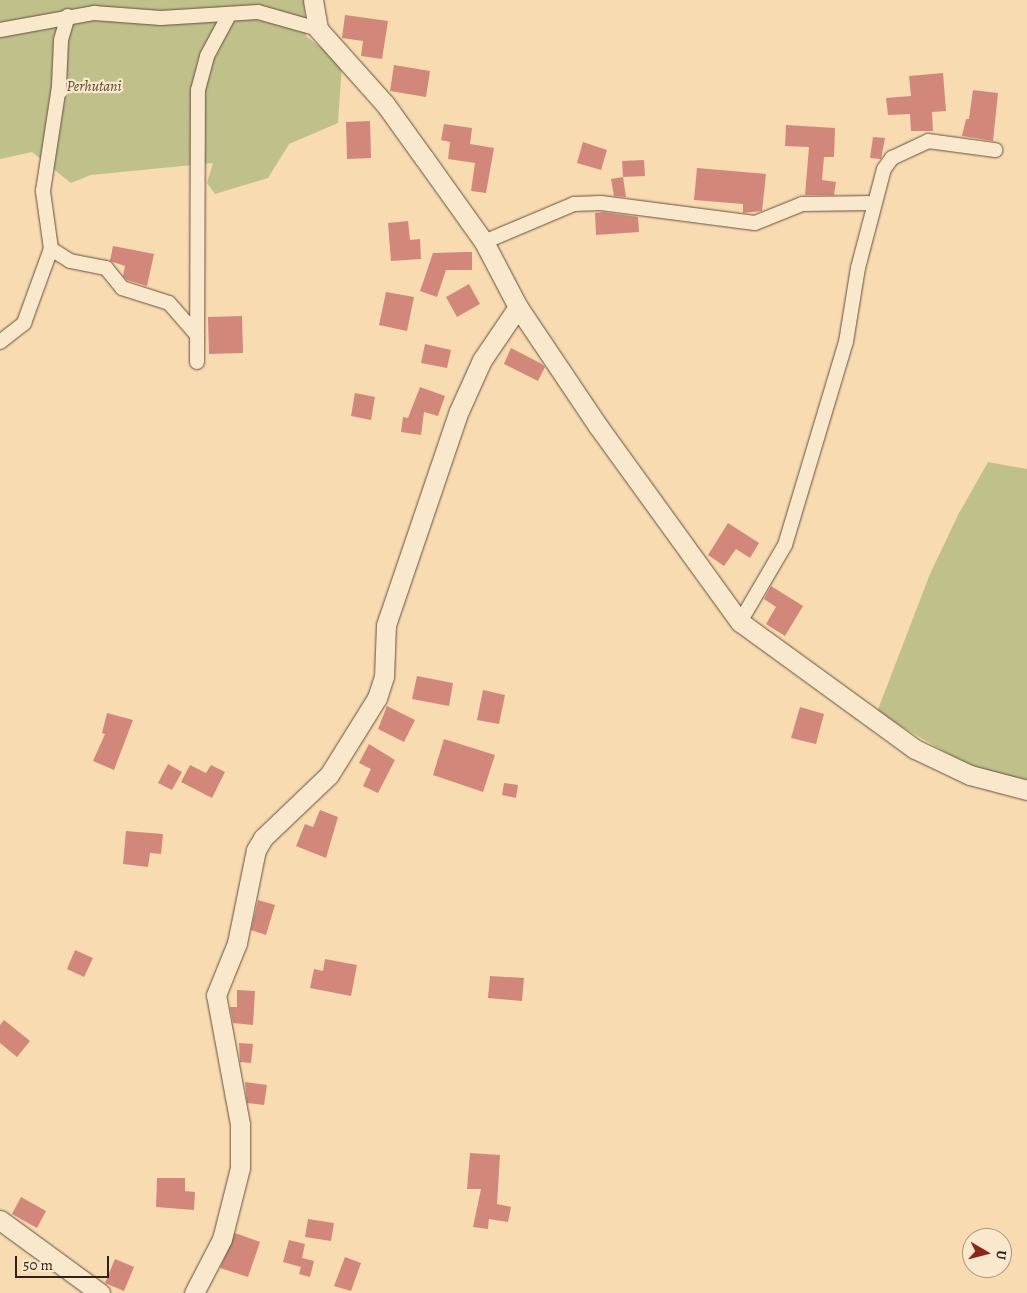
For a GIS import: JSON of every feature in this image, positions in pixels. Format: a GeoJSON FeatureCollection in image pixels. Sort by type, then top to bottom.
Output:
{"type":"FeatureCollection","features":[{"type":"Feature","properties":{"kind":"street"},"geometry":{"type":"LineString","coordinates":[[295,21],[313,5],[318,29]]}},
{"type":"Feature","properties":{"kind":"street"},"geometry":{"type":"LineString","coordinates":[[0,30],[68,16],[100,12],[161,18],[229,16],[258,12],[318,29],[384,104],[484,242],[518,307],[598,426],[740,622],[915,749],[970,775],[1027,790]]}},
{"type":"Feature","properties":{"kind":"street"},"geometry":{"type":"LineString","coordinates":[[0,342],[24,323],[51,249],[43,191],[58,86],[61,40],[68,16]]}},
{"type":"Feature","properties":{"kind":"street"},"geometry":{"type":"LineString","coordinates":[[196,362],[198,90],[207,56],[229,16]]}},
{"type":"Feature","properties":{"kind":"street"},"geometry":{"type":"LineString","coordinates":[[740,622],[785,545],[846,342],[874,203],[887,163],[917,145],[939,141],[995,150]]}},
{"type":"Feature","properties":{"kind":"street"},"geometry":{"type":"LineString","coordinates":[[484,242],[574,204],[601,203],[755,223],[802,204],[874,203]]}},
{"type":"Feature","properties":{"kind":"street"},"geometry":{"type":"LineString","coordinates":[[51,249],[70,261],[106,268],[122,288],[169,303],[196,335]]}},
{"type":"Feature","properties":{"kind":"street"},"geometry":{"type":"LineString","coordinates":[[194,1293],[222,1239],[240,1168],[240,1124],[216,995],[237,943],[256,850],[263,838],[329,775],[377,698],[384,676],[386,625],[459,411],[482,360],[518,307]]}},
{"type":"Feature","properties":{"kind":"street"},"geometry":{"type":"LineString","coordinates":[[0,1220],[100,1293]]}},
{"type":"Feature","properties":{"kind":"green space","name":"Perhutani"},"geometry":{"type":"Polygon","coordinates":[[[0,0],[304,0],[306,36],[342,64],[338,123],[289,144],[268,178],[215,194],[207,183],[213,163],[91,175],[71,183],[32,152],[0,159],[0,0]]]}},
{"type":"Feature","properties":{"kind":"green space"},"geometry":{"type":"Polygon","coordinates":[[[988,462],[1027,469],[1027,788],[984,775],[877,712],[930,574],[958,515],[988,462]]]}},
{"type":"Feature","properties":{"kind":"building"},"geometry":{"type":"Polygon","coordinates":[[[345,15],[388,21],[382,59],[361,56],[363,41],[342,38],[345,15]]]}},
{"type":"Feature","properties":{"kind":"building"},"geometry":{"type":"Polygon","coordinates":[[[394,65],[430,71],[426,97],[390,91],[394,65]]]}},
{"type":"Feature","properties":{"kind":"building"},"geometry":{"type":"Polygon","coordinates":[[[943,73],[946,111],[932,112],[933,131],[911,131],[910,114],[888,115],[886,98],[911,96],[909,76],[943,73]]]}},
{"type":"Feature","properties":{"kind":"building"},"geometry":{"type":"Polygon","coordinates":[[[973,90],[998,93],[993,141],[962,136],[966,119],[969,119],[973,90]]]}},
{"type":"Feature","properties":{"kind":"building"},"geometry":{"type":"Polygon","coordinates":[[[370,121],[371,158],[347,159],[346,122],[370,121]]]}},
{"type":"Feature","properties":{"kind":"building"},"geometry":{"type":"Polygon","coordinates":[[[444,124],[472,128],[470,144],[494,148],[486,193],[471,191],[475,163],[448,159],[450,142],[441,140],[444,124]]]}},
{"type":"Feature","properties":{"kind":"building"},"geometry":{"type":"Polygon","coordinates":[[[786,125],[835,128],[834,157],[824,157],[822,180],[836,182],[834,195],[805,195],[809,147],[785,146],[786,125]]]}},
{"type":"Feature","properties":{"kind":"building"},"geometry":{"type":"Polygon","coordinates":[[[873,137],[885,138],[881,159],[870,158],[873,137]]]}},
{"type":"Feature","properties":{"kind":"building"},"geometry":{"type":"Polygon","coordinates":[[[583,142],[607,150],[601,170],[577,163],[583,142]]]}},
{"type":"Feature","properties":{"kind":"building"},"geometry":{"type":"Polygon","coordinates":[[[644,160],[645,176],[623,177],[622,161],[644,160]]]}},
{"type":"Feature","properties":{"kind":"building"},"geometry":{"type":"Polygon","coordinates":[[[697,168],[766,174],[762,211],[743,213],[743,204],[694,200],[697,168]]]}},
{"type":"Feature","properties":{"kind":"building"},"geometry":{"type":"Polygon","coordinates":[[[623,177],[626,197],[614,196],[611,179],[623,177]]]}},
{"type":"Feature","properties":{"kind":"building"},"geometry":{"type":"Polygon","coordinates":[[[603,212],[638,217],[639,232],[596,235],[595,213],[603,212]]]}},
{"type":"Feature","properties":{"kind":"building"},"geometry":{"type":"Polygon","coordinates":[[[408,221],[410,240],[420,239],[421,259],[391,261],[388,223],[408,221]]]}},
{"type":"Feature","properties":{"kind":"building"},"geometry":{"type":"Polygon","coordinates":[[[113,246],[154,254],[147,286],[127,280],[123,276],[125,266],[110,261],[113,246]]]}},
{"type":"Feature","properties":{"kind":"building"},"geometry":{"type":"Polygon","coordinates":[[[472,252],[472,270],[446,270],[437,297],[420,291],[433,253],[472,252]]]}},
{"type":"Feature","properties":{"kind":"building"},"geometry":{"type":"Polygon","coordinates":[[[469,284],[480,304],[457,317],[446,297],[469,284]]]}},
{"type":"Feature","properties":{"kind":"building"},"geometry":{"type":"Polygon","coordinates":[[[386,292],[414,297],[407,331],[379,325],[386,292]]]}},
{"type":"Feature","properties":{"kind":"building"},"geometry":{"type":"Polygon","coordinates":[[[242,316],[243,353],[209,354],[208,317],[242,316]]]}},
{"type":"Feature","properties":{"kind":"building"},"geometry":{"type":"Polygon","coordinates":[[[425,344],[451,350],[447,368],[421,363],[425,344]]]}},
{"type":"Feature","properties":{"kind":"building"},"geometry":{"type":"Polygon","coordinates":[[[511,348],[545,367],[538,381],[504,364],[511,348]]]}},
{"type":"Feature","properties":{"kind":"building"},"geometry":{"type":"Polygon","coordinates":[[[420,387],[445,396],[438,416],[424,412],[421,435],[401,432],[403,417],[408,418],[420,387]]]}},
{"type":"Feature","properties":{"kind":"building"},"geometry":{"type":"Polygon","coordinates":[[[355,393],[375,397],[371,420],[351,416],[355,393]]]}},
{"type":"Feature","properties":{"kind":"building"},"geometry":{"type":"Polygon","coordinates":[[[728,523],[759,543],[750,558],[736,549],[724,566],[708,555],[728,523]]]}},
{"type":"Feature","properties":{"kind":"building"},"geometry":{"type":"Polygon","coordinates":[[[771,586],[803,606],[785,636],[766,624],[776,607],[764,599],[771,586]]]}},
{"type":"Feature","properties":{"kind":"building"},"geometry":{"type":"Polygon","coordinates":[[[417,676],[453,683],[449,706],[412,699],[417,676]]]}},
{"type":"Feature","properties":{"kind":"building"},"geometry":{"type":"Polygon","coordinates":[[[483,690],[505,695],[499,724],[477,720],[483,690]]]}},
{"type":"Feature","properties":{"kind":"building"},"geometry":{"type":"Polygon","coordinates":[[[387,706],[415,720],[404,742],[378,729],[387,706]]]}},
{"type":"Feature","properties":{"kind":"building"},"geometry":{"type":"Polygon","coordinates":[[[800,707],[824,714],[816,744],[791,738],[800,707]]]}},
{"type":"Feature","properties":{"kind":"building"},"geometry":{"type":"Polygon","coordinates":[[[107,713],[133,720],[114,770],[93,761],[105,734],[102,733],[107,713]]]}},
{"type":"Feature","properties":{"kind":"building"},"geometry":{"type":"Polygon","coordinates":[[[444,739],[495,755],[483,792],[433,775],[444,739]]]}},
{"type":"Feature","properties":{"kind":"building"},"geometry":{"type":"Polygon","coordinates":[[[369,744],[395,760],[378,793],[363,786],[371,769],[359,763],[369,744]]]}},
{"type":"Feature","properties":{"kind":"building"},"geometry":{"type":"Polygon","coordinates":[[[168,764],[182,772],[172,790],[158,783],[168,764]]]}},
{"type":"Feature","properties":{"kind":"building"},"geometry":{"type":"Polygon","coordinates":[[[190,765],[206,773],[211,765],[225,772],[212,798],[181,782],[190,765]]]}},
{"type":"Feature","properties":{"kind":"building"},"geometry":{"type":"Polygon","coordinates":[[[504,783],[518,785],[516,798],[502,795],[504,783]]]}},
{"type":"Feature","properties":{"kind":"building"},"geometry":{"type":"Polygon","coordinates":[[[320,810],[338,817],[326,858],[296,846],[305,824],[313,827],[320,810]]]}},
{"type":"Feature","properties":{"kind":"building"},"geometry":{"type":"Polygon","coordinates":[[[126,831],[163,834],[161,854],[150,853],[148,867],[123,864],[126,831]]]}},
{"type":"Feature","properties":{"kind":"building"},"geometry":{"type":"Polygon","coordinates":[[[258,900],[275,905],[266,935],[251,930],[258,900]]]}},
{"type":"Feature","properties":{"kind":"building"},"geometry":{"type":"Polygon","coordinates":[[[75,950],[93,958],[84,977],[67,969],[75,950]]]}},
{"type":"Feature","properties":{"kind":"building"},"geometry":{"type":"Polygon","coordinates":[[[325,959],[357,965],[351,996],[310,988],[314,969],[323,971],[325,959]]]}},
{"type":"Feature","properties":{"kind":"building"},"geometry":{"type":"Polygon","coordinates":[[[490,976],[524,978],[522,1001],[488,998],[490,976]]]}},
{"type":"Feature","properties":{"kind":"building"},"geometry":{"type":"Polygon","coordinates":[[[237,990],[255,991],[253,1025],[233,1023],[230,1007],[237,1007],[237,990]]]}},
{"type":"Feature","properties":{"kind":"building"},"geometry":{"type":"Polygon","coordinates":[[[4,1020],[30,1041],[17,1057],[0,1043],[0,1025],[4,1020]]]}},
{"type":"Feature","properties":{"kind":"building"},"geometry":{"type":"Polygon","coordinates":[[[239,1043],[253,1044],[251,1063],[240,1062],[239,1043]]]}},
{"type":"Feature","properties":{"kind":"building"},"geometry":{"type":"Polygon","coordinates":[[[245,1082],[267,1085],[264,1105],[247,1103],[245,1082]]]}},
{"type":"Feature","properties":{"kind":"building"},"geometry":{"type":"Polygon","coordinates":[[[470,1153],[500,1155],[497,1204],[511,1207],[508,1222],[489,1219],[488,1229],[473,1227],[481,1189],[467,1189],[470,1153]]]}},
{"type":"Feature","properties":{"kind":"building"},"geometry":{"type":"Polygon","coordinates":[[[157,1178],[185,1178],[185,1191],[195,1192],[194,1210],[156,1207],[157,1178]]]}},
{"type":"Feature","properties":{"kind":"building"},"geometry":{"type":"Polygon","coordinates":[[[21,1197],[46,1211],[37,1228],[12,1214],[21,1197]]]}},
{"type":"Feature","properties":{"kind":"building"},"geometry":{"type":"Polygon","coordinates":[[[308,1219],[334,1223],[331,1241],[305,1237],[308,1219]]]}},
{"type":"Feature","properties":{"kind":"building"},"geometry":{"type":"Polygon","coordinates":[[[235,1233],[260,1242],[248,1277],[220,1268],[235,1233]]]}},
{"type":"Feature","properties":{"kind":"building"},"geometry":{"type":"Polygon","coordinates":[[[289,1240],[305,1244],[302,1258],[314,1261],[310,1277],[299,1274],[301,1267],[283,1262],[289,1240]]]}},
{"type":"Feature","properties":{"kind":"building"},"geometry":{"type":"Polygon","coordinates":[[[345,1257],[361,1263],[351,1291],[334,1286],[345,1257]]]}},
{"type":"Feature","properties":{"kind":"building"},"geometry":{"type":"Polygon","coordinates":[[[115,1259],[134,1267],[124,1291],[105,1283],[115,1259]]]}}]}
